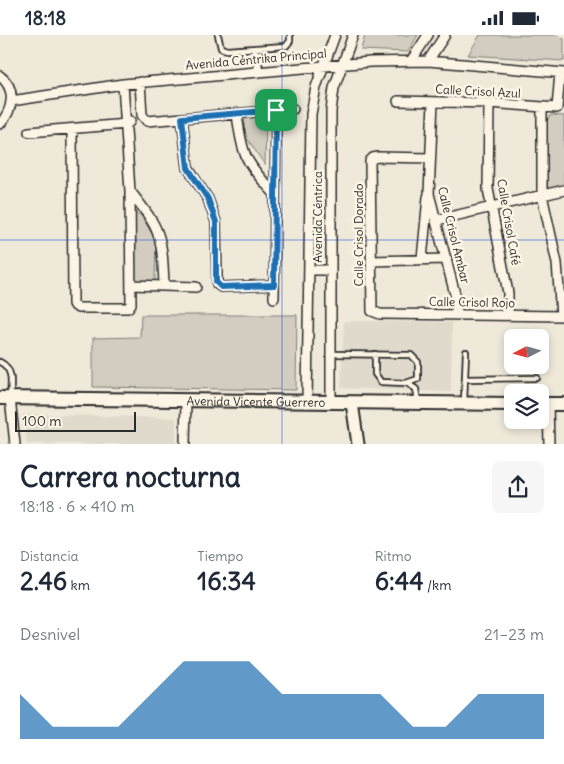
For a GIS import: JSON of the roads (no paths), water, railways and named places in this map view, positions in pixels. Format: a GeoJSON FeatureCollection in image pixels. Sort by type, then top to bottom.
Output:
{"type":"FeatureCollection","features":[{"type":"Feature","properties":{"kind":"main road","name":"Avenida Vicente Guerrero"},"geometry":{"type":"LineString","coordinates":[[5,398],[504,404]]}},
{"type":"Feature","properties":{"kind":"main road"},"geometry":{"type":"LineString","coordinates":[[549,404],[564,404]]}},
{"type":"Feature","properties":{"kind":"street","name":"Avenida Céntrica"},"geometry":{"type":"LineString","coordinates":[[307,403],[311,114],[323,66],[335,35]]}},
{"type":"Feature","properties":{"kind":"street","name":"Avenida Céntrica"},"geometry":{"type":"LineString","coordinates":[[331,403],[331,111],[334,88],[353,35]]}},
{"type":"Feature","properties":{"kind":"street"},"geometry":{"type":"LineString","coordinates":[[411,61],[428,35]]}},
{"type":"Feature","properties":{"kind":"street"},"geometry":{"type":"LineString","coordinates":[[428,61],[445,35]]}},
{"type":"Feature","properties":{"kind":"street","name":"Avenida Céntrika Principal"},"geometry":{"type":"LineString","coordinates":[[12,101],[125,84],[259,71],[411,61],[562,73]]}},
{"type":"Feature","properties":{"kind":"street","name":"Calle Crisol Azul"},"geometry":{"type":"LineString","coordinates":[[398,101],[489,103],[557,108],[562,73]]}},
{"type":"Feature","properties":{"kind":"street"},"geometry":{"type":"LineString","coordinates":[[0,76],[9,87],[12,101],[7,116],[0,124]]}},
{"type":"Feature","properties":{"kind":"street"},"geometry":{"type":"LineString","coordinates":[[140,83],[144,119],[149,121],[293,109]]}},
{"type":"Feature","properties":{"kind":"street"},"geometry":{"type":"LineString","coordinates":[[72,129],[73,304],[78,308],[128,308],[131,303],[130,191],[125,84]]}},
{"type":"Feature","properties":{"kind":"street","name":"Calle Crisol Ambar"},"geometry":{"type":"LineString","coordinates":[[433,102],[429,194],[456,298],[456,315]]}},
{"type":"Feature","properties":{"kind":"street","name":"Calle Crisol Café"},"geometry":{"type":"LineString","coordinates":[[489,103],[487,164],[491,207],[508,293],[508,315]]}},
{"type":"Feature","properties":{"kind":"street"},"geometry":{"type":"LineString","coordinates":[[542,107],[542,195],[557,263],[563,315]]}},
{"type":"Feature","properties":{"kind":"street"},"geometry":{"type":"LineString","coordinates":[[274,298],[273,192],[276,110]]}},
{"type":"Feature","properties":{"kind":"street"},"geometry":{"type":"LineString","coordinates":[[236,114],[240,141],[246,160],[273,192]]}},
{"type":"Feature","properties":{"kind":"street"},"geometry":{"type":"LineString","coordinates":[[182,118],[188,168],[208,199],[216,222],[217,284],[221,287],[274,285]]}},
{"type":"Feature","properties":{"kind":"street"},"geometry":{"type":"LineString","coordinates":[[29,132],[127,123]]}},
{"type":"Feature","properties":{"kind":"street","name":"Calle Crisol Dorado"},"geometry":{"type":"LineString","coordinates":[[380,314],[372,309],[370,161],[378,157],[430,158]]}},
{"type":"Feature","properties":{"kind":"street"},"geometry":{"type":"LineString","coordinates":[[437,220],[564,190]]}},
{"type":"Feature","properties":{"kind":"street"},"geometry":{"type":"LineString","coordinates":[[130,191],[151,218],[160,236],[164,285]]}},
{"type":"Feature","properties":{"kind":"street"},"geometry":{"type":"LineString","coordinates":[[422,259],[429,194]]}},
{"type":"Feature","properties":{"kind":"street"},"geometry":{"type":"LineString","coordinates":[[371,261],[447,259]]}},
{"type":"Feature","properties":{"kind":"street"},"geometry":{"type":"LineString","coordinates":[[309,270],[330,269]]}},
{"type":"Feature","properties":{"kind":"street"},"geometry":{"type":"LineString","coordinates":[[131,285],[196,287]]}},
{"type":"Feature","properties":{"kind":"street","name":"Calle Crisol Rojo"},"geometry":{"type":"LineString","coordinates":[[380,314],[563,315]]}},
{"type":"Feature","properties":{"kind":"street"},"geometry":{"type":"LineString","coordinates":[[5,398],[15,444]]}},
{"type":"Feature","properties":{"kind":"street"},"geometry":{"type":"LineString","coordinates":[[185,444],[186,401]]}},
{"type":"Feature","properties":{"kind":"street"},"geometry":{"type":"LineString","coordinates":[[352,403],[358,444]]}},
{"type":"Feature","properties":{"kind":"street"},"geometry":{"type":"LineString","coordinates":[[547,429],[549,444]]}},
{"type":"Feature","properties":{"kind":"lane"},"geometry":{"type":"LineString","coordinates":[[218,35],[219,43],[223,49],[286,45],[290,41],[290,35]]}},
{"type":"Feature","properties":{"kind":"lane"},"geometry":{"type":"LineString","coordinates":[[256,48],[259,71]]}},
{"type":"Feature","properties":{"kind":"lane"},"geometry":{"type":"LineString","coordinates":[[464,404],[466,352]]}},
{"type":"Feature","properties":{"kind":"lane"},"geometry":{"type":"LineString","coordinates":[[330,354],[375,354],[414,357],[418,362],[418,379],[406,383],[384,383],[375,374],[375,354]]}},
{"type":"Feature","properties":{"kind":"lane"},"geometry":{"type":"LineString","coordinates":[[0,362],[8,366],[11,376],[5,398]]}},
{"type":"Feature","properties":{"kind":"lane"},"geometry":{"type":"LineString","coordinates":[[465,379],[537,378]]}},
{"type":"Feature","properties":{"kind":"lane"},"geometry":{"type":"LineString","coordinates":[[406,383],[416,389],[418,403]]}}]}
